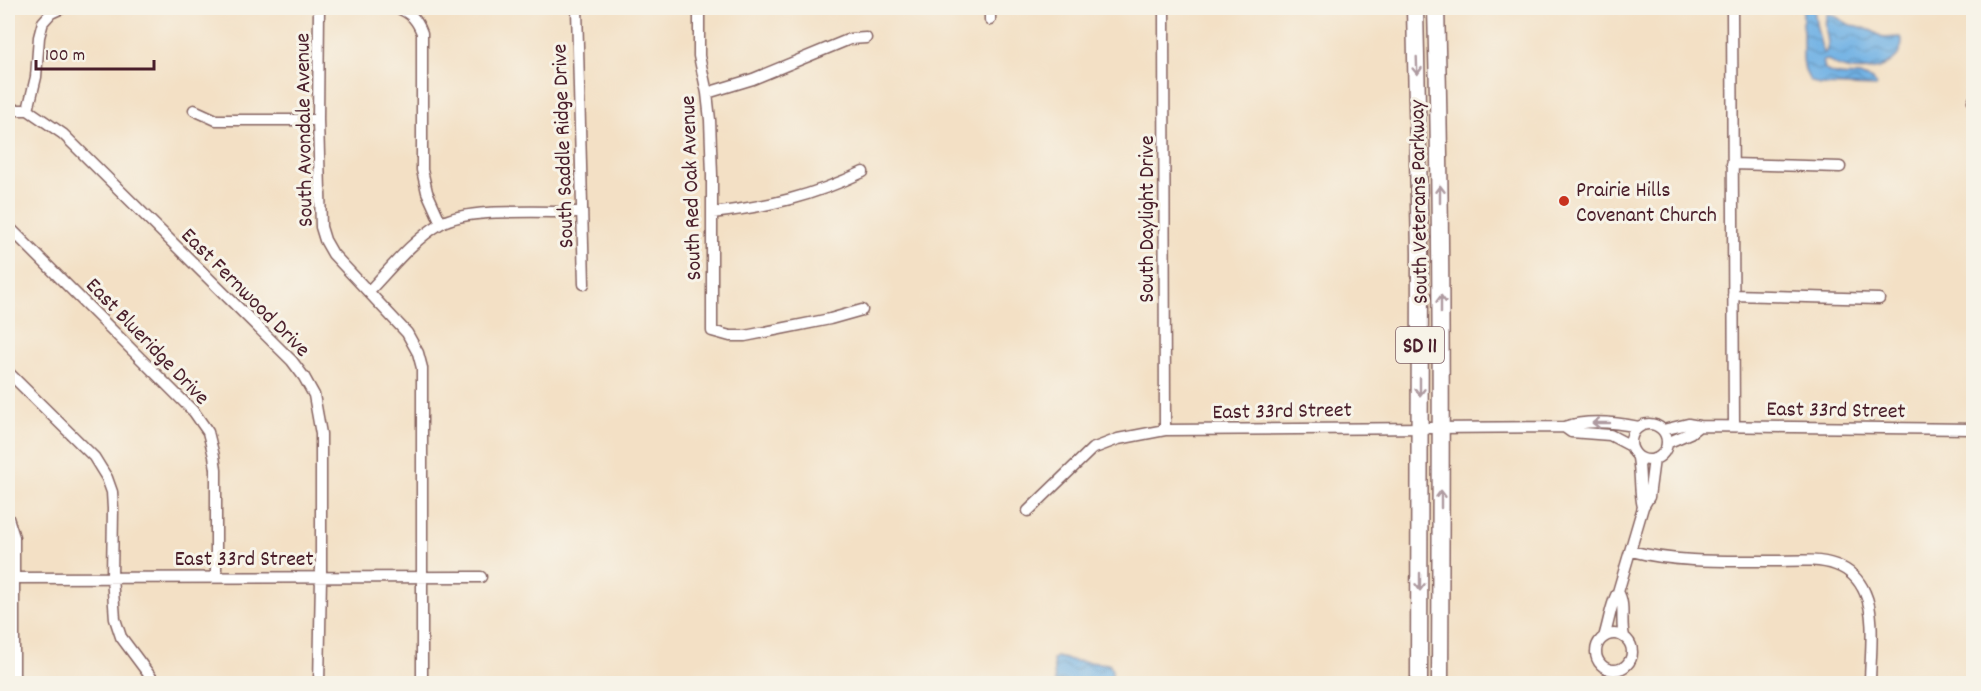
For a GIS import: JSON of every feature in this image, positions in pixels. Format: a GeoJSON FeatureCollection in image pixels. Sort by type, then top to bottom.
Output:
{"type":"FeatureCollection","features":[{"type":"Feature","properties":{"kind":"highway","name":"South Veterans Parkway"},"geometry":{"type":"LineString","coordinates":[[1415,8],[1419,160],[1419,684]]}},
{"type":"Feature","properties":{"kind":"highway","name":"South Veterans Parkway"},"geometry":{"type":"LineString","coordinates":[[1436,8],[1440,136],[1440,684]]}},
{"type":"Feature","properties":{"kind":"street"},"geometry":{"type":"LineString","coordinates":[[8,110],[28,110],[36,77],[39,37],[43,22],[51,13],[62,8]]}},
{"type":"Feature","properties":{"kind":"street","name":"South Avondale Avenue"},"geometry":{"type":"LineString","coordinates":[[319,8],[318,120],[321,227],[333,254],[407,333],[418,353],[422,368],[422,684]]}},
{"type":"Feature","properties":{"kind":"street"},"geometry":{"type":"LineString","coordinates":[[398,8],[408,11],[413,16],[422,33],[422,170],[427,192],[441,223]]}},
{"type":"Feature","properties":{"kind":"street","name":"South Saddle Ridge Drive"},"geometry":{"type":"LineString","coordinates":[[577,8],[584,284]]}},
{"type":"Feature","properties":{"kind":"street","name":"South Red Oak Avenue"},"geometry":{"type":"LineString","coordinates":[[699,8],[699,56],[707,93],[711,131],[712,331],[730,336],[745,336],[830,319],[862,310]]}},
{"type":"Feature","properties":{"kind":"street"},"geometry":{"type":"LineString","coordinates":[[990,8],[990,20]]}},
{"type":"Feature","properties":{"kind":"street","name":"South Daylight Drive"},"geometry":{"type":"LineString","coordinates":[[1164,8],[1165,430]]}},
{"type":"Feature","properties":{"kind":"street"},"geometry":{"type":"LineString","coordinates":[[1732,8],[1734,426]]}},
{"type":"Feature","properties":{"kind":"street"},"geometry":{"type":"LineString","coordinates":[[707,93],[753,79],[849,39],[866,38]]}},
{"type":"Feature","properties":{"kind":"street","name":"East Fernwood Drive"},"geometry":{"type":"LineString","coordinates":[[28,110],[63,134],[292,361],[314,395],[321,434],[319,684]]}},
{"type":"Feature","properties":{"kind":"street"},"geometry":{"type":"LineString","coordinates":[[194,110],[216,120],[318,120]]}},
{"type":"Feature","properties":{"kind":"street"},"geometry":{"type":"LineString","coordinates":[[1732,164],[1840,167]]}},
{"type":"Feature","properties":{"kind":"street"},"geometry":{"type":"LineString","coordinates":[[712,213],[782,203],[863,171]]}},
{"type":"Feature","properties":{"kind":"street"},"geometry":{"type":"LineString","coordinates":[[369,291],[421,238],[441,223],[465,214],[582,212]]}},
{"type":"Feature","properties":{"kind":"street","name":"East Blueridge Drive"},"geometry":{"type":"LineString","coordinates":[[8,226],[194,412],[208,432],[216,469],[216,577]]}},
{"type":"Feature","properties":{"kind":"street"},"geometry":{"type":"LineString","coordinates":[[1733,295],[1879,299]]}},
{"type":"Feature","properties":{"kind":"street"},"geometry":{"type":"LineString","coordinates":[[8,372],[93,457],[107,478],[112,492],[113,509],[112,577],[115,619],[121,637],[156,684]]}},
{"type":"Feature","properties":{"kind":"street","name":"East 33rd Street"},"geometry":{"type":"LineString","coordinates":[[1028,511],[1092,450],[1118,439],[1165,430],[1564,427],[1576,423],[1620,423],[1639,427],[1652,424],[1663,430],[1688,424],[1699,426],[1974,429]]}},
{"type":"Feature","properties":{"kind":"street","name":"East 33rd Street"},"geometry":{"type":"LineString","coordinates":[[1654,459],[1663,454],[1667,443],[1690,433],[1699,426]]}},
{"type":"Feature","properties":{"kind":"street","name":"East 33rd Street"},"geometry":{"type":"LineString","coordinates":[[1564,427],[1571,432],[1610,435],[1631,446]]}},
{"type":"Feature","properties":{"kind":"street"},"geometry":{"type":"LineString","coordinates":[[1639,427],[1631,436],[1631,446],[1638,458],[1641,473],[1640,495],[1643,507]]}},
{"type":"Feature","properties":{"kind":"street"},"geometry":{"type":"LineString","coordinates":[[1663,430],[1667,443]]}},
{"type":"Feature","properties":{"kind":"street"},"geometry":{"type":"LineString","coordinates":[[1618,592],[1622,599],[1621,615],[1624,636],[1630,643],[1632,655],[1626,665],[1615,669],[1604,666],[1597,657],[1598,646],[1604,637],[1614,597],[1618,592],[1643,507],[1649,497],[1654,459],[1638,458]]}},
{"type":"Feature","properties":{"kind":"street"},"geometry":{"type":"LineString","coordinates":[[8,518],[14,537],[11,578],[14,684]]}},
{"type":"Feature","properties":{"kind":"street"},"geometry":{"type":"LineString","coordinates":[[1631,551],[1657,558],[1681,560],[1807,561],[1833,564],[1847,570],[1858,579],[1870,609],[1870,684]]}},
{"type":"Feature","properties":{"kind":"street","name":"East 33rd Street"},"geometry":{"type":"LineString","coordinates":[[11,578],[481,577]]}},
{"type":"Feature","properties":{"kind":"street"},"geometry":{"type":"LineString","coordinates":[[1604,637],[1615,634],[1624,636]]}},
{"type":"Feature","properties":{"kind":"water"},"geometry":{"type":"Polygon","coordinates":[[[1803,8],[1814,8],[1823,53],[1828,44],[1825,25],[1827,14],[1884,38],[1900,37],[1902,39],[1900,51],[1894,60],[1884,66],[1860,70],[1837,66],[1828,60],[1823,61],[1825,69],[1831,73],[1866,77],[1877,85],[1876,87],[1820,85],[1810,81],[1803,59],[1803,8]]]}},
{"type":"Feature","properties":{"kind":"water"},"geometry":{"type":"Polygon","coordinates":[[[1056,657],[1109,664],[1112,670],[1112,683],[1055,683],[1053,659],[1056,657]]]}},
{"type":"Feature","properties":{"kind":"place","name":"Prairie Hills Covenant Church"},"geometry":{"type":"Point","coordinates":[1564,201]}}]}
